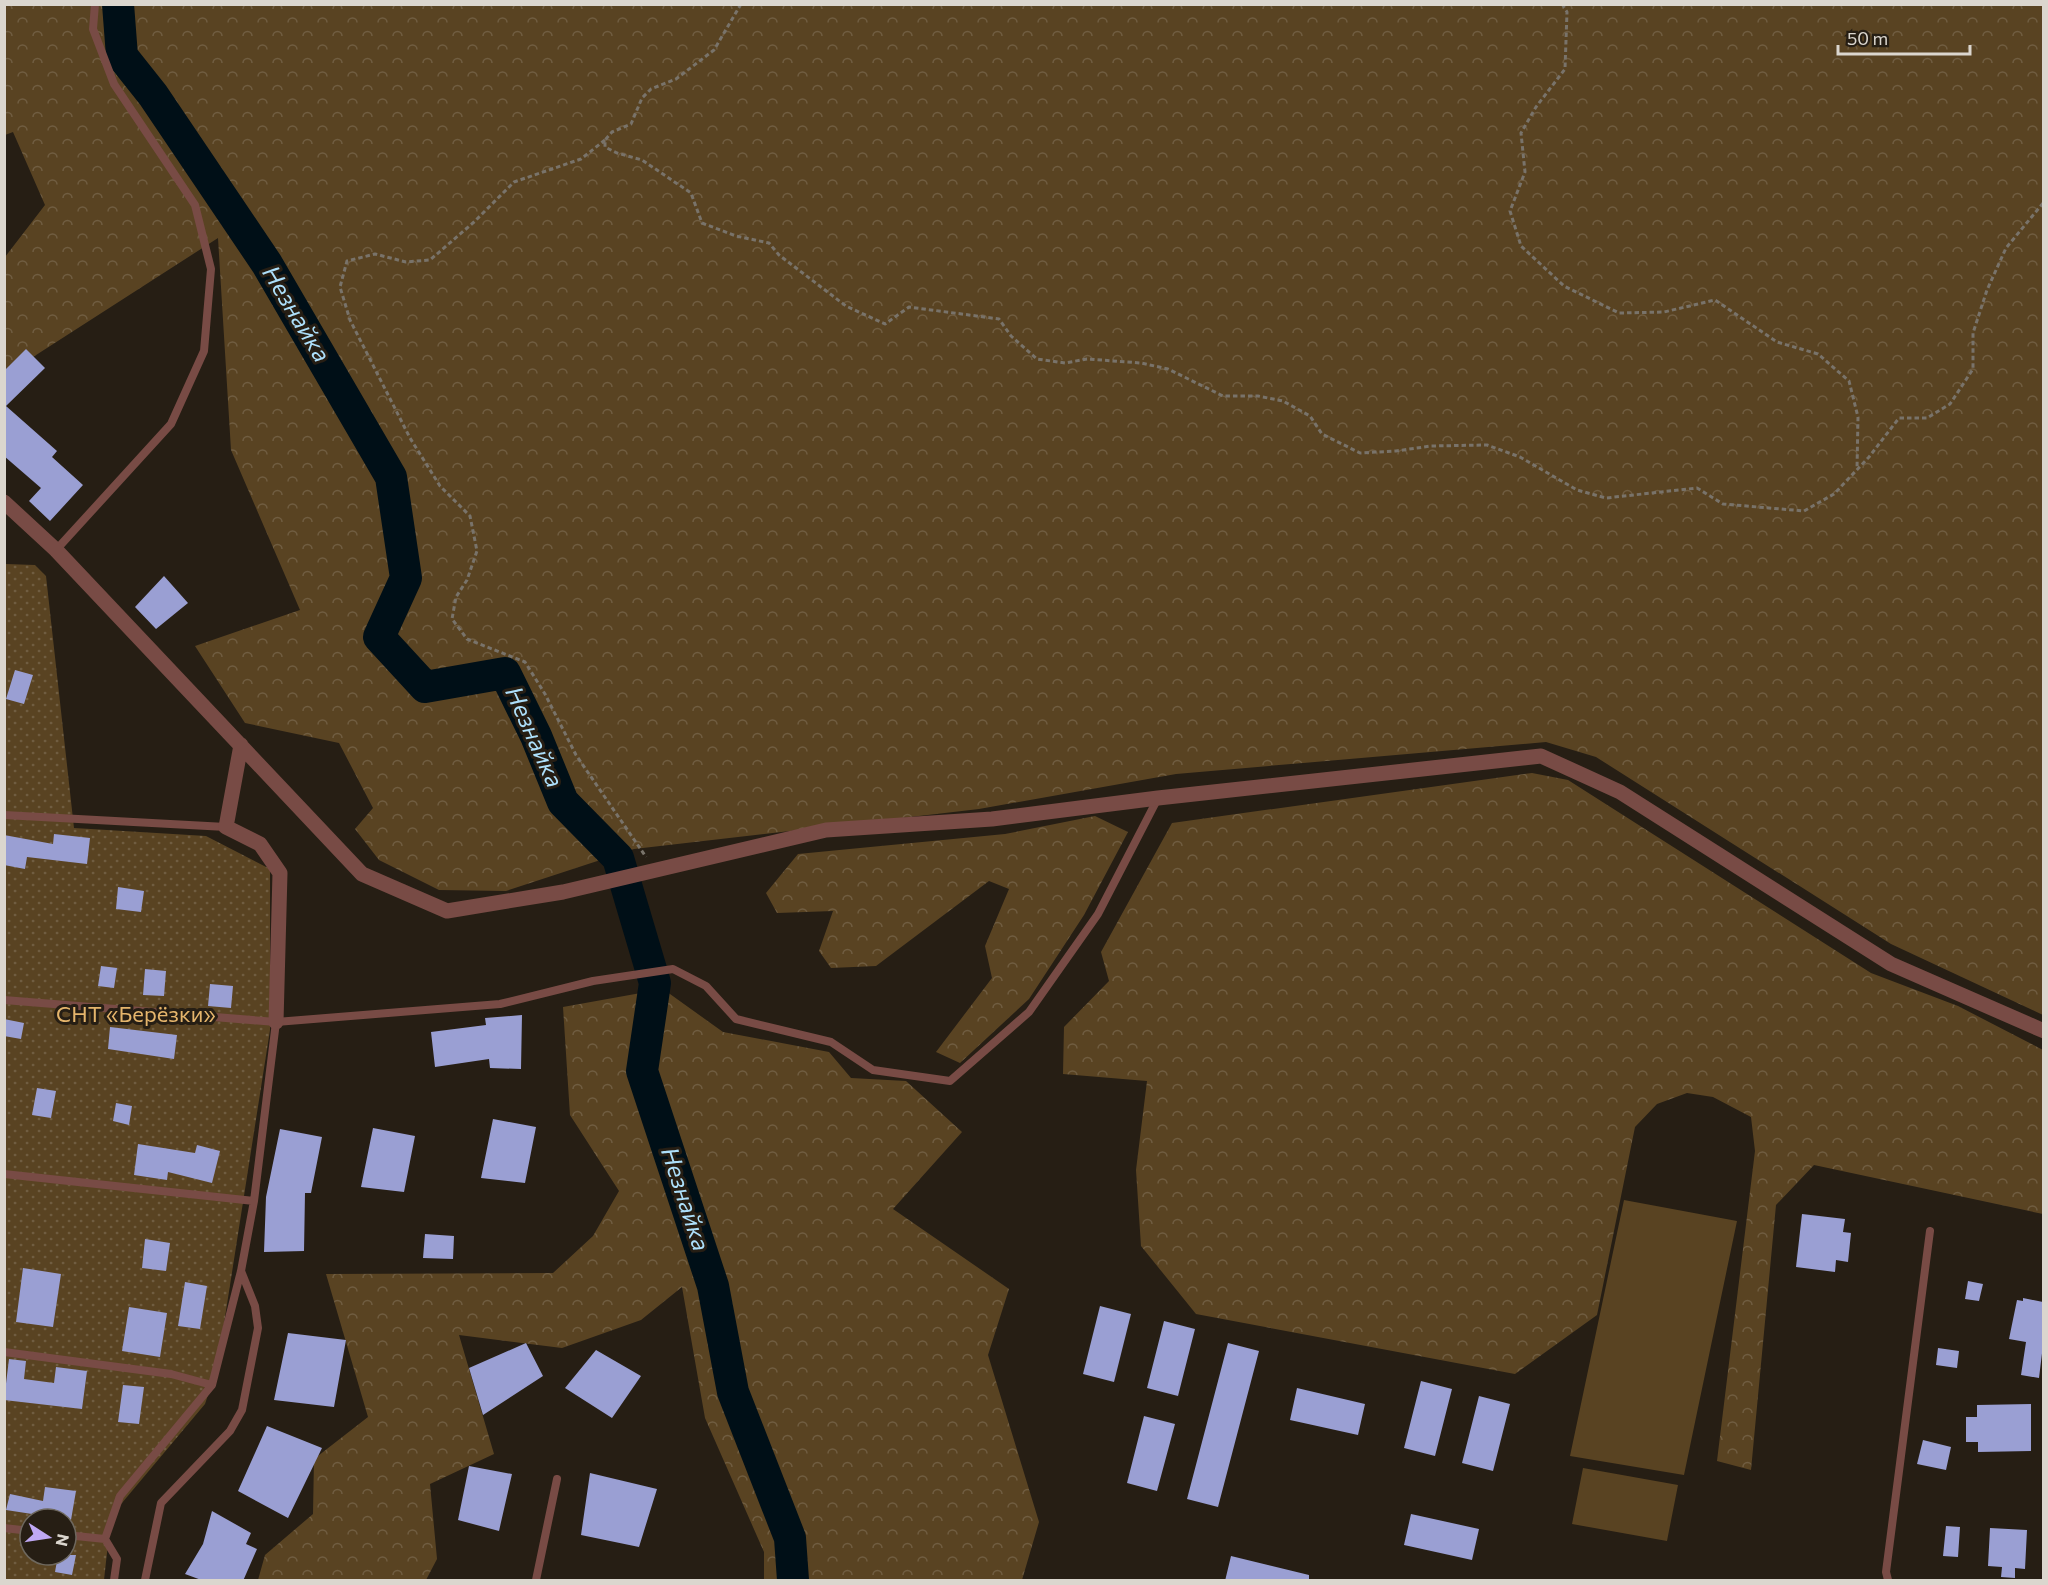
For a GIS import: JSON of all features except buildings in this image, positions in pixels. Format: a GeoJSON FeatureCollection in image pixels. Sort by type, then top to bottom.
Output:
{"type":"FeatureCollection","features":[{"type":"Feature","properties":{"kind":"street"},"geometry":{"type":"LineString","coordinates":[[4,502],[56,550],[362,874],[447,911],[563,892],[826,830],[992,819],[1158,798],[1541,756],[1620,792],[1891,964],[2043,1031]]}},
{"type":"Feature","properties":{"kind":"street"},"geometry":{"type":"LineString","coordinates":[[241,745],[226,827],[260,844],[280,873],[276,1022]]}},
{"type":"Feature","properties":{"kind":"lane"},"geometry":{"type":"LineString","coordinates":[[56,550],[171,424],[204,351],[212,269],[195,205],[114,84],[93,29],[95,4]]}},
{"type":"Feature","properties":{"kind":"lane"},"geometry":{"type":"LineString","coordinates":[[4,1000],[276,1022],[500,1004],[593,981],[673,969],[706,986],[736,1019],[831,1042],[873,1070],[950,1081],[1029,1012],[1098,914],[1158,798]]}},
{"type":"Feature","properties":{"kind":"lane"},"geometry":{"type":"LineString","coordinates":[[4,815],[226,827]]}},
{"type":"Feature","properties":{"kind":"lane"},"geometry":{"type":"LineString","coordinates":[[105,1539],[120,1496],[212,1385],[241,1271],[254,1201],[276,1022]]}},
{"type":"Feature","properties":{"kind":"lane"},"geometry":{"type":"LineString","coordinates":[[4,1174],[254,1201]]}},
{"type":"Feature","properties":{"kind":"lane"},"geometry":{"type":"LineString","coordinates":[[1888,1581],[1886,1572],[1930,1231]]}},
{"type":"Feature","properties":{"kind":"lane"},"geometry":{"type":"LineString","coordinates":[[145,1581],[161,1503],[230,1431],[242,1410],[258,1328],[255,1306],[241,1271]]}},
{"type":"Feature","properties":{"kind":"lane"},"geometry":{"type":"LineString","coordinates":[[4,1352],[171,1374],[212,1385]]}},
{"type":"Feature","properties":{"kind":"lane"},"geometry":{"type":"LineString","coordinates":[[536,1581],[557,1479]]}},
{"type":"Feature","properties":{"kind":"lane"},"geometry":{"type":"LineString","coordinates":[[78,1536],[105,1539]]}},
{"type":"Feature","properties":{"kind":"lane"},"geometry":{"type":"LineString","coordinates":[[105,1539],[117,1559],[114,1581]]}},
{"type":"Feature","properties":{"kind":"path"},"geometry":{"type":"LineString","coordinates":[[655,870],[576,755],[545,694],[525,662],[468,639],[452,619],[456,597],[467,580],[477,550],[470,516],[440,486],[410,438],[350,320],[340,287],[347,261],[375,254],[406,262],[430,260],[474,222],[514,182],[581,159],[612,132],[631,124],[642,98],[651,89],[676,79],[714,50],[741,4]]}},
{"type":"Feature","properties":{"kind":"path"},"geometry":{"type":"LineString","coordinates":[[1562,4],[1567,12],[1565,69],[1536,107],[1521,133],[1525,172],[1510,211],[1521,246],[1564,286],[1619,313],[1664,312],[1715,300],[1777,342],[1818,354],[1849,381],[1858,417],[1857,470]]}},
{"type":"Feature","properties":{"kind":"path"},"geometry":{"type":"LineString","coordinates":[[605,140],[605,147],[642,160],[691,193],[702,222],[736,236],[769,243],[779,255],[846,306],[885,324],[909,308],[999,319],[1011,336],[1037,359],[1065,363],[1087,359],[1141,363],[1168,369],[1223,396],[1258,396],[1283,400],[1310,416],[1322,434],[1359,453],[1431,446],[1487,445],[1520,457],[1577,490],[1606,498],[1697,488],[1723,504],[1804,511],[1834,494],[1889,433],[1899,418],[1927,418],[1950,404],[1973,369],[1973,333],[1987,290],[2006,248],[2043,202]]}},
{"type":"Feature","properties":{"kind":"green space"},"geometry":{"type":"Polygon","coordinates":[[[5,5],[2043,5],[2043,1015],[1891,944],[1596,757],[1546,742],[1176,774],[979,809],[634,849],[506,891],[439,890],[379,860],[355,829],[373,808],[339,743],[245,723],[195,646],[300,610],[231,450],[218,238],[5,375],[5,257],[45,205],[13,132],[5,135],[5,5]]]}},
{"type":"Feature","properties":{"kind":"green space","name":"СНТ «Берёзки»"},"geometry":{"type":"Polygon","coordinates":[[[5,564],[35,565],[46,576],[74,828],[206,836],[270,869],[270,1030],[217,1368],[205,1404],[111,1516],[104,1580],[5,1580],[5,564]]]}},
{"type":"Feature","properties":{"kind":"green space"},"geometry":{"type":"Polygon","coordinates":[[[1532,773],[1568,780],[1871,973],[1958,1006],[2043,1050],[2043,1214],[1814,1165],[1776,1205],[1751,1470],[1717,1461],[1755,1151],[1751,1117],[1713,1097],[1687,1093],[1657,1104],[1635,1127],[1597,1315],[1515,1374],[1196,1314],[1141,1246],[1136,1170],[1147,1081],[1063,1074],[1064,1027],[1109,981],[1101,952],[1172,823],[1532,773]]]}},
{"type":"Feature","properties":{"kind":"green space"},"geometry":{"type":"Polygon","coordinates":[[[1095,816],[1128,832],[1084,915],[1029,999],[960,1063],[936,1052],[992,978],[985,946],[1009,889],[989,881],[876,966],[831,968],[819,951],[833,911],[777,913],[766,893],[798,854],[1005,834],[1095,816]]]}},
{"type":"Feature","properties":{"kind":"green space"},"geometry":{"type":"Polygon","coordinates":[[[663,989],[723,1032],[829,1052],[851,1078],[906,1081],[962,1132],[893,1209],[1009,1289],[988,1355],[1039,1522],[1022,1580],[764,1580],[764,1552],[705,1418],[682,1287],[641,1320],[562,1348],[459,1335],[494,1454],[430,1484],[437,1559],[426,1580],[258,1580],[265,1555],[313,1514],[314,1459],[368,1417],[326,1274],[553,1273],[593,1236],[619,1191],[570,1115],[563,1007],[663,989]]]}},
{"type":"Feature","properties":{"kind":"green space"},"geometry":{"type":"Polygon","coordinates":[[[1624,1200],[1737,1221],[1684,1475],[1570,1456],[1624,1200]]]}},
{"type":"Feature","properties":{"kind":"green space"},"geometry":{"type":"Polygon","coordinates":[[[1583,1468],[1678,1485],[1667,1541],[1572,1524],[1583,1468]]]}},
{"type":"Feature","properties":{"kind":"waterway","name":"Незнайка"},"geometry":{"type":"LineString","coordinates":[[118,4],[122,56],[153,95],[267,264],[391,477],[406,578],[379,637],[425,687],[505,673],[536,736],[563,802],[618,858],[655,983],[642,1071],[713,1286],[733,1392],[790,1538],[793,1580]]}}]}
